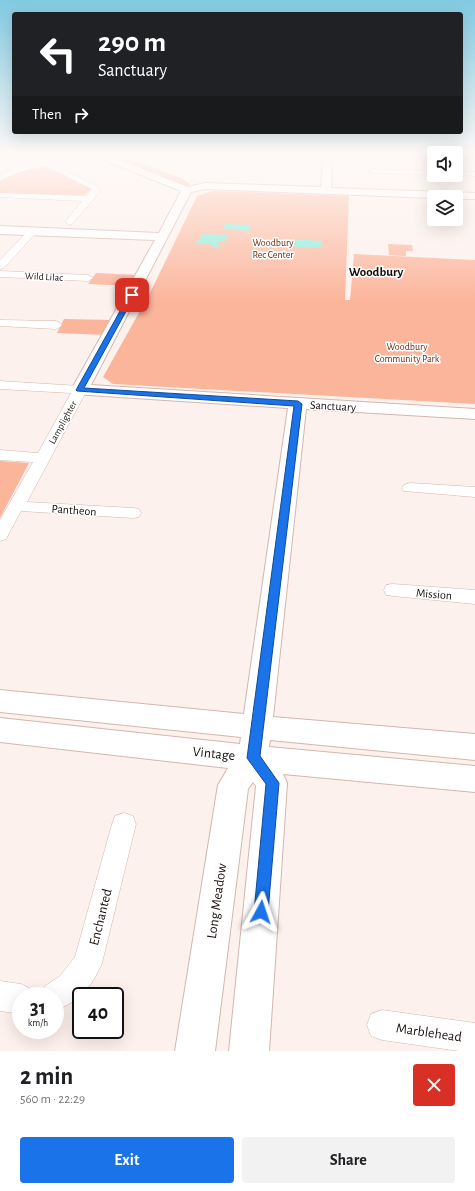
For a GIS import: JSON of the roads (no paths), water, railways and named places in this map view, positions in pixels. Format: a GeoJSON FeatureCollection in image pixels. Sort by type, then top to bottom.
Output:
{"type":"FeatureCollection","features":[{"type":"Feature","properties":{"kind":"street"},"geometry":{"type":"LineString","coordinates":[[69,222],[84,205]]}},
{"type":"Feature","properties":{"kind":"street","name":"Lamplighter"},"geometry":{"type":"LineString","coordinates":[[0,534],[164,237],[185,205]]}},
{"type":"Feature","properties":{"kind":"street"},"geometry":{"type":"LineString","coordinates":[[0,230],[164,237]]}},
{"type":"Feature","properties":{"kind":"street"},"geometry":{"type":"LineString","coordinates":[[0,266],[32,232]]}},
{"type":"Feature","properties":{"kind":"street","name":"Wild Lilac"},"geometry":{"type":"LineString","coordinates":[[0,274],[88,278]]}},
{"type":"Feature","properties":{"kind":"street"},"geometry":{"type":"LineString","coordinates":[[0,322],[56,325]]}},
{"type":"Feature","properties":{"kind":"street","name":"Sanctuary"},"geometry":{"type":"LineString","coordinates":[[0,385],[475,414]]}},
{"type":"Feature","properties":{"kind":"street","name":"Long Meadow"},"geometry":{"type":"LineString","coordinates":[[195,1051],[233,785],[255,742],[298,404]]}},
{"type":"Feature","properties":{"kind":"street"},"geometry":{"type":"LineString","coordinates":[[0,455],[42,458]]}},
{"type":"Feature","properties":{"kind":"street"},"geometry":{"type":"LineString","coordinates":[[410,488],[475,492]]}},
{"type":"Feature","properties":{"kind":"street","name":"Pantheon"},"geometry":{"type":"LineString","coordinates":[[15,506],[134,513]]}},
{"type":"Feature","properties":{"kind":"street","name":"Mission"},"geometry":{"type":"LineString","coordinates":[[393,590],[475,597]]}},
{"type":"Feature","properties":{"kind":"street","name":"Vintage"},"geometry":{"type":"LineString","coordinates":[[0,701],[475,779]]}},
{"type":"Feature","properties":{"kind":"street","name":"Vintage"},"geometry":{"type":"LineString","coordinates":[[0,730],[255,742],[475,747]]}},
{"type":"Feature","properties":{"kind":"street"},"geometry":{"type":"LineString","coordinates":[[248,1051],[272,783],[255,742]]}},
{"type":"Feature","properties":{"kind":"street","name":"Enchanted"},"geometry":{"type":"LineString","coordinates":[[64,992],[78,979],[88,963],[124,824]]}},
{"type":"Feature","properties":{"kind":"street"},"geometry":{"type":"LineString","coordinates":[[0,996],[12,998]]}},
{"type":"Feature","properties":{"kind":"street","name":"Marblehead"},"geometry":{"type":"LineString","coordinates":[[382,1025],[475,1038]]}},
{"type":"Feature","properties":{"kind":"water"},"geometry":{"type":"Polygon","coordinates":[[[225,224],[251,225],[249,231],[223,229],[225,224]]]}},
{"type":"Feature","properties":{"kind":"water"},"geometry":{"type":"Polygon","coordinates":[[[203,234],[228,235],[226,241],[219,241],[217,245],[220,245],[219,248],[209,244],[195,243],[201,239],[200,236],[203,234]]]}},
{"type":"Feature","properties":{"kind":"water"},"geometry":{"type":"Polygon","coordinates":[[[295,239],[322,241],[321,248],[294,247],[295,239]]]}},
{"type":"Feature","properties":{"kind":"district","name":"Woodbury"},"geometry":{"type":"Point","coordinates":[376,271]}},
{"type":"Feature","properties":{"kind":"park label","name":"Woodbury Rec Center"},"geometry":{"type":"Point","coordinates":[273,248]}},
{"type":"Feature","properties":{"kind":"park label","name":"Woodbury Community Park"},"geometry":{"type":"Point","coordinates":[407,352]}}]}
